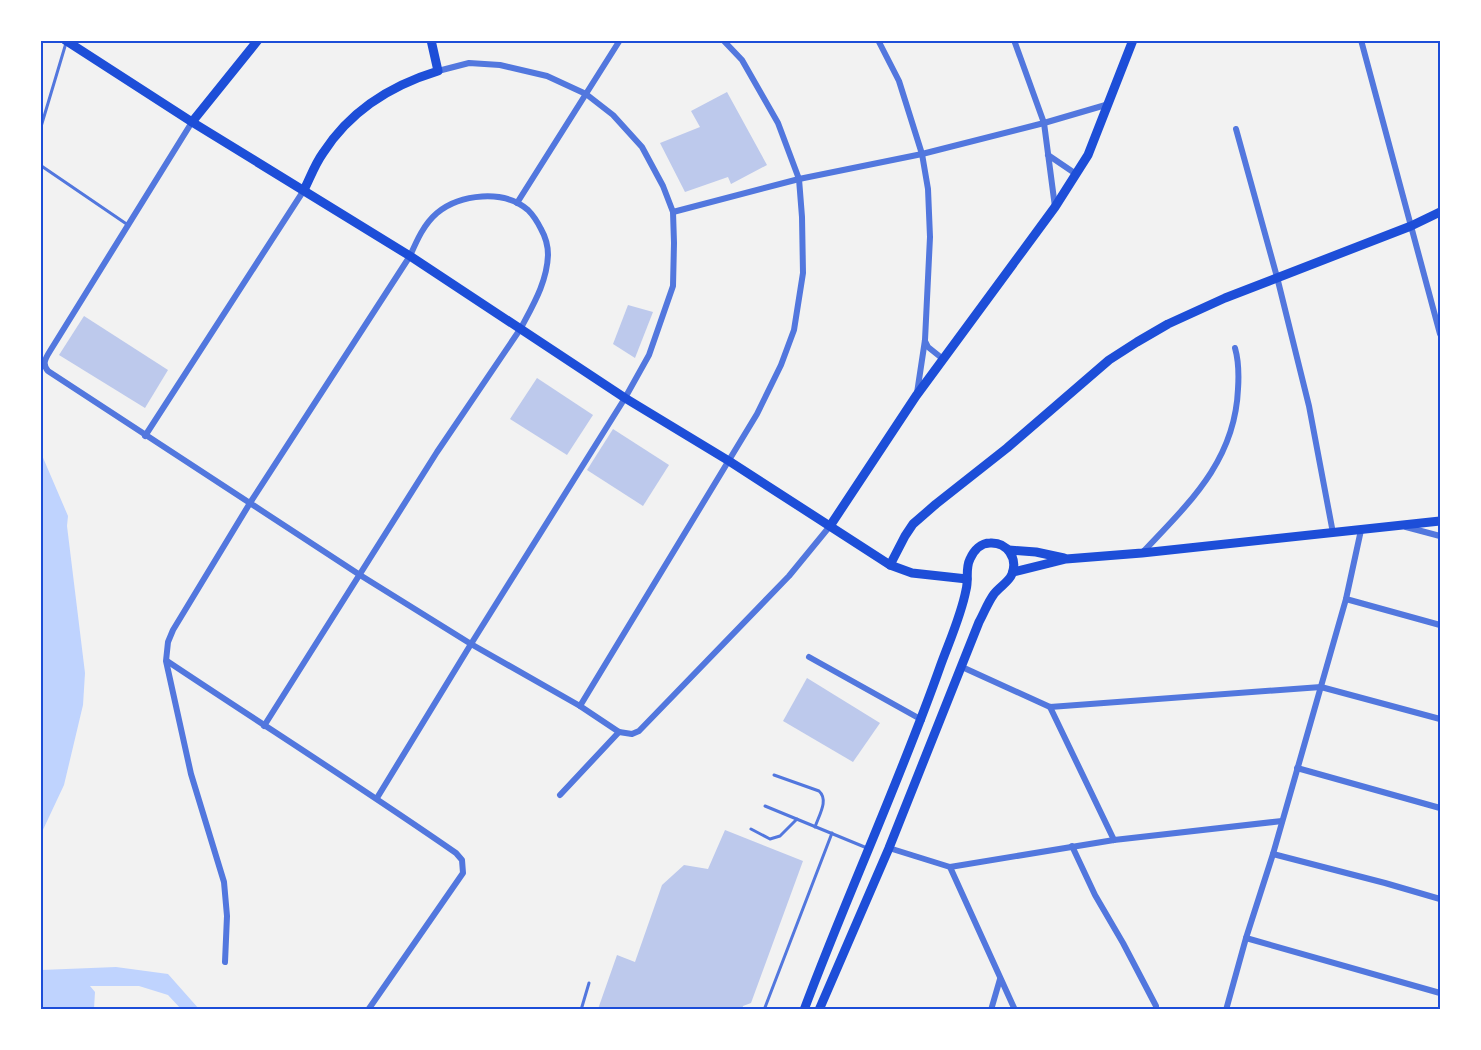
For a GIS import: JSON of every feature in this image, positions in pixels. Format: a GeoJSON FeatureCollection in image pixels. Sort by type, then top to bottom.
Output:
{"type":"FeatureCollection","features":[{"type":"Feature","properties":{"kind":"main road"},"geometry":{"type":"LineString","coordinates":[[192,122],[258,40]]}},
{"type":"Feature","properties":{"kind":"main road"},"geometry":{"type":"LineString","coordinates":[[304,190],[322,154],[336,134],[364,107],[400,86],[438,71],[431,40]]}},
{"type":"Feature","properties":{"kind":"main road"},"geometry":{"type":"LineString","coordinates":[[830,526],[916,396],[1055,207],[1088,155],[1133,40]]}},
{"type":"Feature","properties":{"kind":"main road"},"geometry":{"type":"LineString","coordinates":[[66,41],[192,122],[411,256],[625,398],[729,461],[890,565],[912,573],[967,579]]}},
{"type":"Feature","properties":{"kind":"main road"},"geometry":{"type":"LineString","coordinates":[[890,565],[914,524],[1008,448],[1109,360],[1168,324],[1225,298],[1411,226],[1440,212]]}},
{"type":"Feature","properties":{"kind":"main road"},"geometry":{"type":"LineString","coordinates":[[1013,572],[1066,559],[1143,553],[1440,521]]}},
{"type":"Feature","properties":{"kind":"main road"},"geometry":{"type":"LineString","coordinates":[[804,1010],[922,720],[962,608],[969,560],[979,546],[987,543],[1003,545],[1009,550],[1013,561],[1013,572],[994,593],[979,622],[889,848],[819,1010]]}},
{"type":"Feature","properties":{"kind":"main road"},"geometry":{"type":"LineString","coordinates":[[1009,550],[1036,552],[1066,559]]}},
{"type":"Feature","properties":{"kind":"street"},"geometry":{"type":"LineString","coordinates":[[517,203],[620,40]]}},
{"type":"Feature","properties":{"kind":"street"},"geometry":{"type":"LineString","coordinates":[[580,706],[757,414],[782,365],[794,330],[803,273],[799,178],[778,123],[742,60],[723,40]]}},
{"type":"Feature","properties":{"kind":"street"},"geometry":{"type":"LineString","coordinates":[[878,40],[899,81],[922,154],[928,189],[930,237],[925,340],[916,396]]}},
{"type":"Feature","properties":{"kind":"street"},"geometry":{"type":"LineString","coordinates":[[1014,40],[1044,123],[1055,207]]}},
{"type":"Feature","properties":{"kind":"street"},"geometry":{"type":"LineString","coordinates":[[1361,40],[1440,334]]}},
{"type":"Feature","properties":{"kind":"street"},"geometry":{"type":"LineString","coordinates":[[377,798],[625,398],[649,355],[673,286],[673,212],[663,186],[642,147],[613,115],[586,94],[547,76],[500,64],[469,63],[438,71]]}},
{"type":"Feature","properties":{"kind":"street"},"geometry":{"type":"LineString","coordinates":[[673,212],[799,178],[922,154],[1109,104]]}},
{"type":"Feature","properties":{"kind":"street"},"geometry":{"type":"LineString","coordinates":[[192,122],[44,365],[48,371],[360,575],[471,644],[580,706],[619,732],[632,734],[639,731],[789,576],[830,526]]}},
{"type":"Feature","properties":{"kind":"street"},"geometry":{"type":"LineString","coordinates":[[1236,129],[1277,277],[1309,406],[1333,533]]}},
{"type":"Feature","properties":{"kind":"street"},"geometry":{"type":"LineString","coordinates":[[1048,154],[1076,174]]}},
{"type":"Feature","properties":{"kind":"street"},"geometry":{"type":"LineString","coordinates":[[145,435],[304,190]]}},
{"type":"Feature","properties":{"kind":"street"},"geometry":{"type":"LineString","coordinates":[[225,962],[227,916],[224,882],[191,774],[166,661],[168,642],[250,503],[411,256],[426,225],[437,213],[454,202],[469,198],[494,197],[517,203],[538,223],[545,235],[548,254],[545,277],[531,309],[521,328],[437,452],[264,726]]}},
{"type":"Feature","properties":{"kind":"street"},"geometry":{"type":"LineString","coordinates":[[925,340],[928,347],[943,359]]}},
{"type":"Feature","properties":{"kind":"street"},"geometry":{"type":"LineString","coordinates":[[1143,553],[1194,497],[1211,474],[1227,445],[1237,407],[1239,368],[1235,348]]}},
{"type":"Feature","properties":{"kind":"street"},"geometry":{"type":"LineString","coordinates":[[1402,526],[1440,536]]}},
{"type":"Feature","properties":{"kind":"street"},"geometry":{"type":"LineString","coordinates":[[1226,1010],[1246,938],[1274,854],[1346,599],[1361,530]]}},
{"type":"Feature","properties":{"kind":"street"},"geometry":{"type":"LineString","coordinates":[[1346,599],[1440,625]]}},
{"type":"Feature","properties":{"kind":"street"},"geometry":{"type":"LineString","coordinates":[[809,657],[922,720]]}},
{"type":"Feature","properties":{"kind":"street"},"geometry":{"type":"LineString","coordinates":[[166,661],[377,798],[456,852],[462,860],[463,873],[368,1010]]}},
{"type":"Feature","properties":{"kind":"street"},"geometry":{"type":"LineString","coordinates":[[962,666],[1050,707],[1321,687],[1440,719]]}},
{"type":"Feature","properties":{"kind":"street"},"geometry":{"type":"LineString","coordinates":[[1050,707],[1114,840]]}},
{"type":"Feature","properties":{"kind":"street"},"geometry":{"type":"LineString","coordinates":[[560,795],[619,732]]}},
{"type":"Feature","properties":{"kind":"street"},"geometry":{"type":"LineString","coordinates":[[1297,768],[1440,808]]}},
{"type":"Feature","properties":{"kind":"street"},"geometry":{"type":"LineString","coordinates":[[889,848],[950,867],[1114,840],[1282,821]]}},
{"type":"Feature","properties":{"kind":"street"},"geometry":{"type":"LineString","coordinates":[[1072,846],[1095,895],[1156,1006]]}},
{"type":"Feature","properties":{"kind":"street"},"geometry":{"type":"LineString","coordinates":[[1274,854],[1440,899]]}},
{"type":"Feature","properties":{"kind":"street"},"geometry":{"type":"LineString","coordinates":[[950,867],[1015,1010]]}},
{"type":"Feature","properties":{"kind":"street"},"geometry":{"type":"LineString","coordinates":[[1246,938],[1440,993]]}},
{"type":"Feature","properties":{"kind":"street"},"geometry":{"type":"LineString","coordinates":[[991,1010],[1000,979]]}},
{"type":"Feature","properties":{"kind":"lane"},"geometry":{"type":"LineString","coordinates":[[40,130],[66,41]]}},
{"type":"Feature","properties":{"kind":"lane"},"geometry":{"type":"LineString","coordinates":[[40,165],[129,225]]}},
{"type":"Feature","properties":{"kind":"lane"},"geometry":{"type":"LineString","coordinates":[[774,775],[823,794],[825,799],[815,826]]}},
{"type":"Feature","properties":{"kind":"lane"},"geometry":{"type":"LineString","coordinates":[[765,806],[869,849]]}},
{"type":"Feature","properties":{"kind":"lane"},"geometry":{"type":"LineString","coordinates":[[751,829],[770,839],[780,836],[797,819]]}},
{"type":"Feature","properties":{"kind":"lane"},"geometry":{"type":"LineString","coordinates":[[764,1010],[832,834]]}},
{"type":"Feature","properties":{"kind":"lane"},"geometry":{"type":"LineString","coordinates":[[581,1010],[589,983]]}},
{"type":"Feature","properties":{"kind":"water"},"geometry":{"type":"Polygon","coordinates":[[[41,453],[68,516],[67,526],[85,673],[83,705],[64,785],[41,834],[41,453]]]}},
{"type":"Feature","properties":{"kind":"water"},"geometry":{"type":"Polygon","coordinates":[[[116,967],[168,974],[199,1009],[181,1009],[168,995],[139,986],[90,986],[95,992],[94,1009],[41,1009],[41,970],[116,967]]]}},
{"type":"Feature","properties":{"kind":"building"},"geometry":{"type":"Polygon","coordinates":[[[727,92],[767,165],[731,184],[728,177],[685,192],[660,143],[700,127],[691,111],[727,92]]]}},
{"type":"Feature","properties":{"kind":"building"},"geometry":{"type":"Polygon","coordinates":[[[628,305],[653,312],[635,358],[613,344],[628,305]]]}},
{"type":"Feature","properties":{"kind":"building"},"geometry":{"type":"Polygon","coordinates":[[[84,316],[168,370],[145,408],[59,355],[84,316]]]}},
{"type":"Feature","properties":{"kind":"building"},"geometry":{"type":"Polygon","coordinates":[[[537,378],[593,415],[567,455],[510,419],[537,378]]]}},
{"type":"Feature","properties":{"kind":"building"},"geometry":{"type":"Polygon","coordinates":[[[613,429],[669,465],[643,506],[587,470],[613,429]]]}},
{"type":"Feature","properties":{"kind":"building"},"geometry":{"type":"Polygon","coordinates":[[[807,678],[880,723],[853,762],[783,721],[807,678]]]}},
{"type":"Feature","properties":{"kind":"building"},"geometry":{"type":"Polygon","coordinates":[[[725,830],[803,861],[751,1003],[743,1006],[742,1010],[598,1009],[617,955],[635,962],[662,885],[684,865],[708,869],[725,830]]]}}]}
